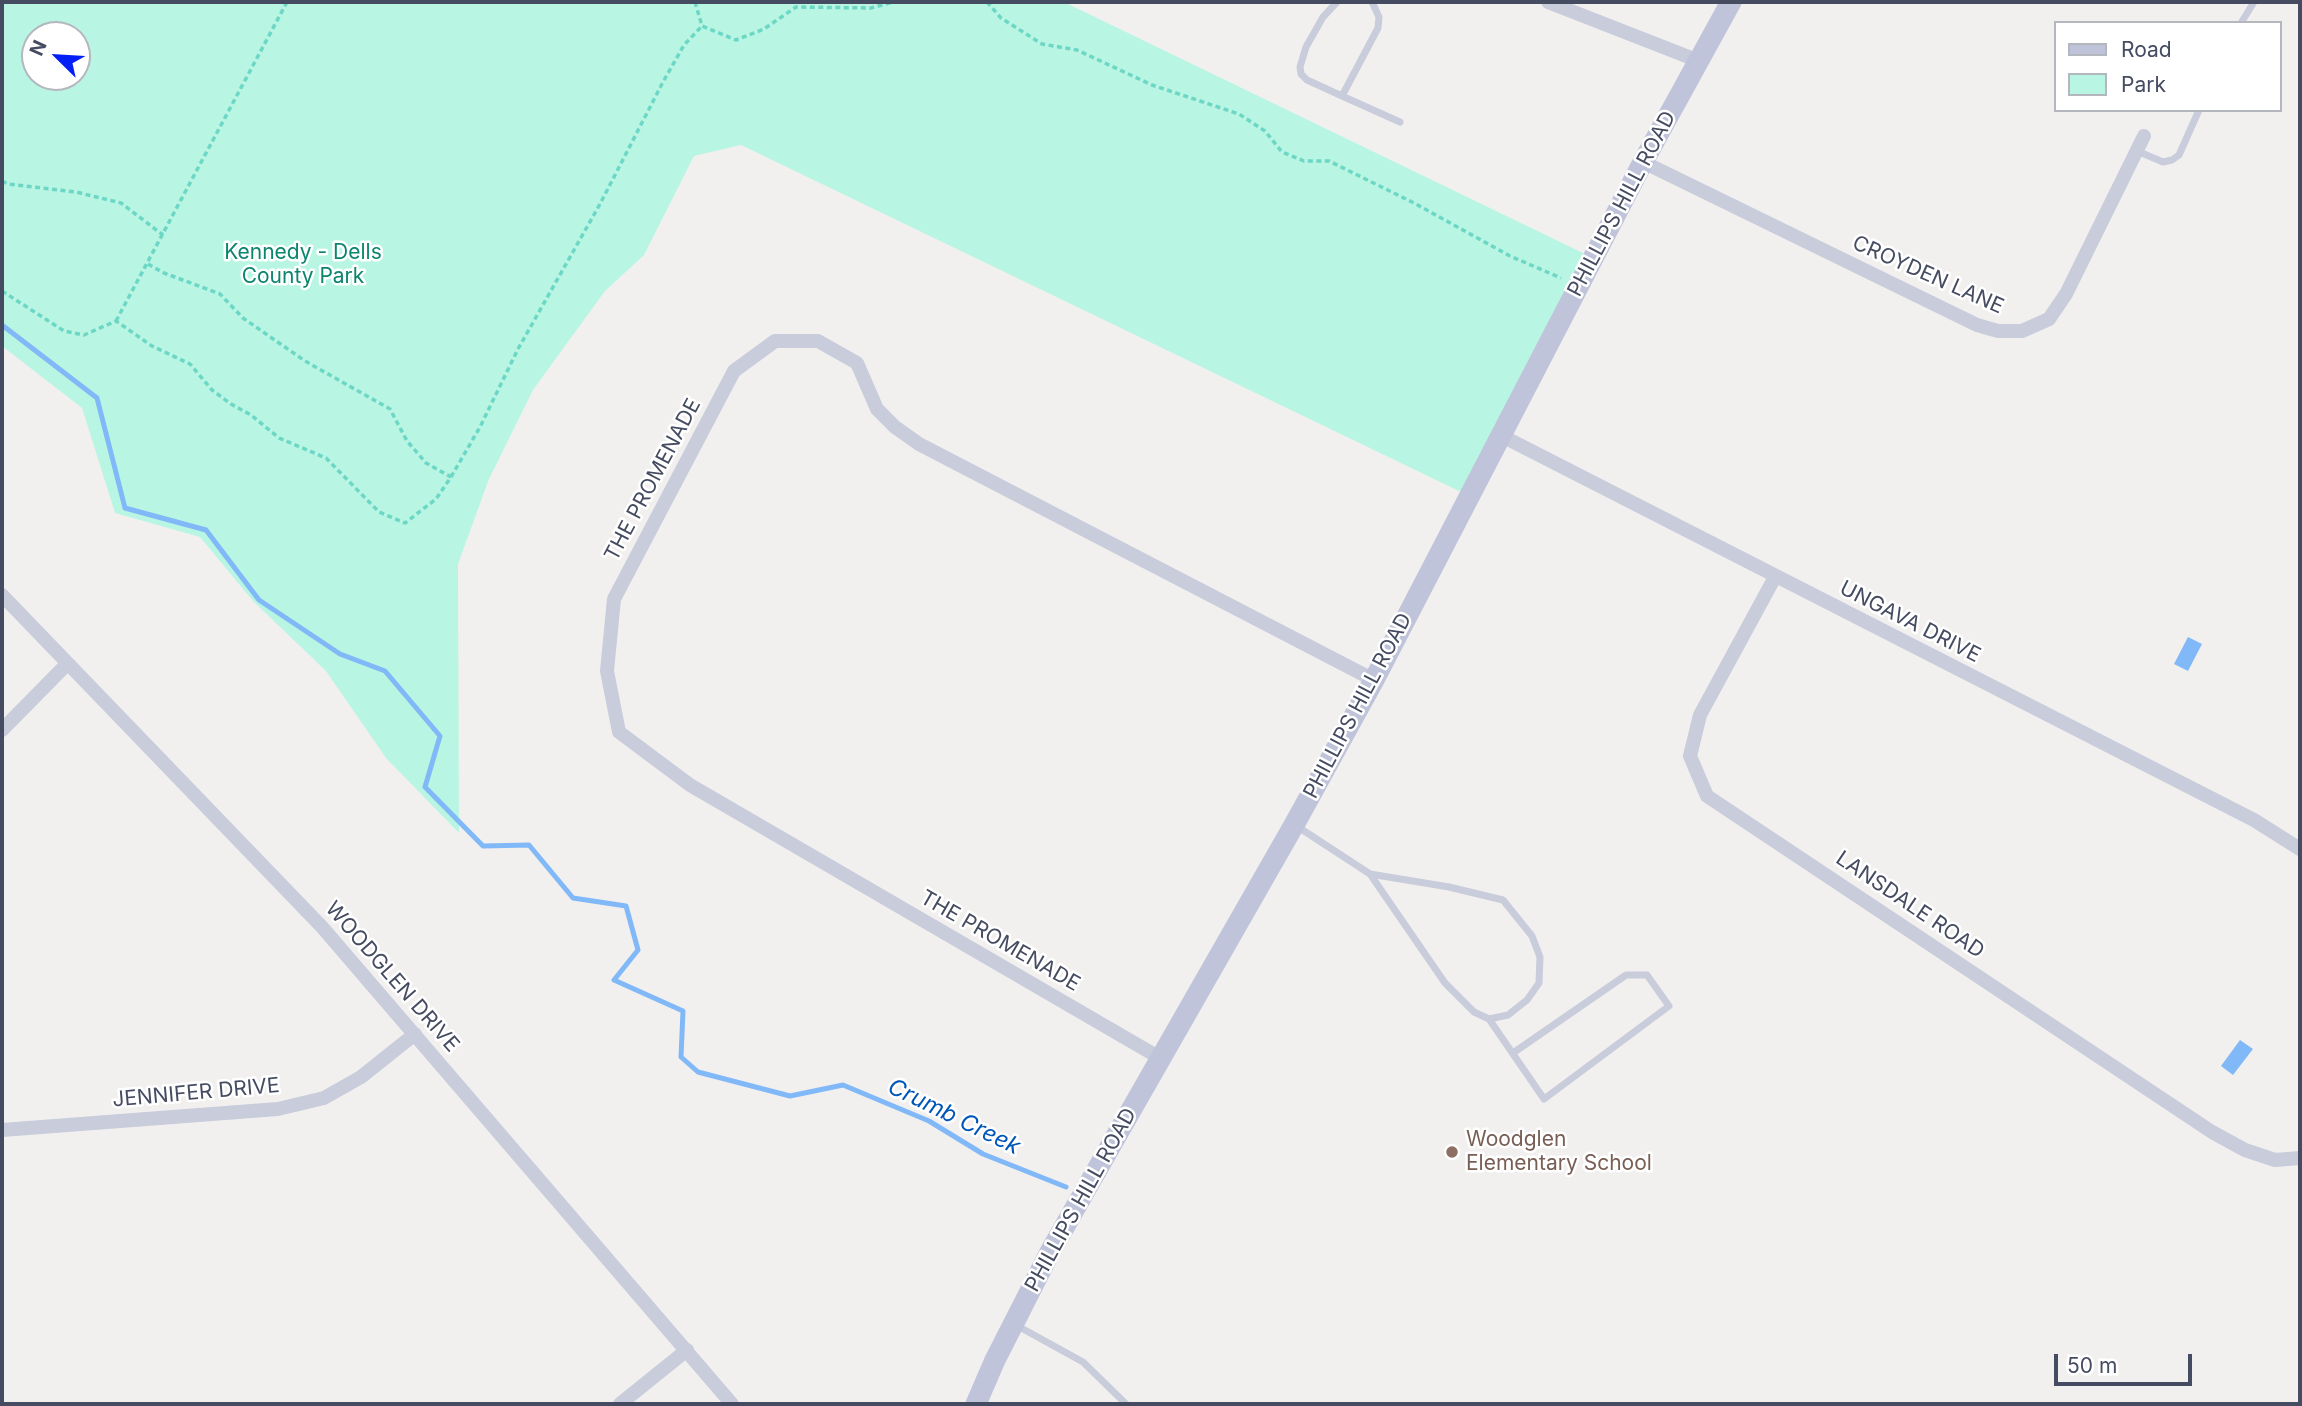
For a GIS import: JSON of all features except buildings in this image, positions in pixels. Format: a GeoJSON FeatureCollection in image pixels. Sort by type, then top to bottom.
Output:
{"type":"FeatureCollection","features":[{"type":"Feature","properties":{"kind":"street"},"geometry":{"type":"LineString","coordinates":[[1548,2],[1699,61]]}},
{"type":"Feature","properties":{"kind":"street","name":"PHILLIPS HILL ROAD"},"geometry":{"type":"LineString","coordinates":[[976,1404],[1050,1252],[1374,680],[1643,162],[1731,2]]}},
{"type":"Feature","properties":{"kind":"street","name":"CROYDEN LANE"},"geometry":{"type":"LineString","coordinates":[[1643,162],[1977,325],[1998,331],[2022,331],[2049,319],[2066,294],[2144,136]]}},
{"type":"Feature","properties":{"kind":"street","name":"THE PROMENADE"},"geometry":{"type":"LineString","coordinates":[[1160,1058],[690,785],[619,732],[607,671],[614,599],[733,371],[775,341],[818,341],[857,363],[877,409],[895,427],[919,444],[1374,680]]}},
{"type":"Feature","properties":{"kind":"street","name":"UNGAVA DRIVE"},"geometry":{"type":"LineString","coordinates":[[1500,435],[2254,820],[2300,849]]}},
{"type":"Feature","properties":{"kind":"street","name":"LANSDALE ROAD"},"geometry":{"type":"LineString","coordinates":[[1775,577],[1700,715],[1690,756],[1707,796],[2212,1132],[2245,1150],[2275,1160],[2300,1158]]}},
{"type":"Feature","properties":{"kind":"street","name":"WOODGLEN DRIVE"},"geometry":{"type":"LineString","coordinates":[[2,595],[322,927],[732,1404]]}},
{"type":"Feature","properties":{"kind":"street"},"geometry":{"type":"LineString","coordinates":[[2,730],[67,664]]}},
{"type":"Feature","properties":{"kind":"street","name":"JENNIFER DRIVE"},"geometry":{"type":"LineString","coordinates":[[2,1130],[278,1110],[324,1098],[361,1077],[415,1034]]}},
{"type":"Feature","properties":{"kind":"street"},"geometry":{"type":"LineString","coordinates":[[621,1404],[687,1350]]}},
{"type":"Feature","properties":{"kind":"lane"},"geometry":{"type":"LineString","coordinates":[[1337,2],[1323,16],[1306,47],[1300,67],[1301,74],[1307,80],[1400,122]]}},
{"type":"Feature","properties":{"kind":"lane"},"geometry":{"type":"LineString","coordinates":[[1342,96],[1378,28],[1379,17],[1373,2]]}},
{"type":"Feature","properties":{"kind":"lane"},"geometry":{"type":"LineString","coordinates":[[2242,21],[2254,2]]}},
{"type":"Feature","properties":{"kind":"lane"},"geometry":{"type":"LineString","coordinates":[[2137,151],[2163,162],[2172,160],[2179,155],[2198,112]]}},
{"type":"Feature","properties":{"kind":"lane"},"geometry":{"type":"LineString","coordinates":[[1294,825],[1370,874],[1503,900],[1532,936],[1540,957],[1539,983],[1527,1000],[1508,1015],[1489,1019]]}},
{"type":"Feature","properties":{"kind":"lane"},"geometry":{"type":"LineString","coordinates":[[1370,874],[1445,984],[1474,1012],[1489,1019],[1544,1099],[1669,1006],[1647,975],[1626,975],[1513,1053]]}},
{"type":"Feature","properties":{"kind":"lane"},"geometry":{"type":"LineString","coordinates":[[1014,1324],[1083,1362],[1126,1404]]}},
{"type":"Feature","properties":{"kind":"path"},"geometry":{"type":"LineString","coordinates":[[2,291],[64,331],[84,335],[116,321],[287,2]]}},
{"type":"Feature","properties":{"kind":"path"},"geometry":{"type":"LineString","coordinates":[[695,2],[702,26]]}},
{"type":"Feature","properties":{"kind":"path"},"geometry":{"type":"LineString","coordinates":[[702,26],[736,40],[764,29],[796,7],[871,8],[893,2]]}},
{"type":"Feature","properties":{"kind":"path"},"geometry":{"type":"LineString","coordinates":[[987,2],[1001,18],[1042,44],[1077,50],[1152,85],[1239,114],[1265,131],[1282,152],[1304,161],[1329,161],[1415,203],[1510,256],[1579,285]]}},
{"type":"Feature","properties":{"kind":"path"},"geometry":{"type":"LineString","coordinates":[[116,321],[152,346],[190,364],[212,390],[251,415],[279,438],[326,458],[379,512],[405,523],[436,499],[451,477],[480,427],[518,349],[600,204],[663,82],[684,46],[702,26]]}},
{"type":"Feature","properties":{"kind":"path"},"geometry":{"type":"LineString","coordinates":[[2,181],[76,192],[121,203],[163,235]]}},
{"type":"Feature","properties":{"kind":"path"},"geometry":{"type":"LineString","coordinates":[[148,264],[164,273],[220,294],[243,318],[305,361],[390,409],[407,440],[426,463],[451,477]]}},
{"type":"Feature","properties":{"kind":"green space","name":"Kennedy - Dells County Park"},"geometry":{"type":"Polygon","coordinates":[[[2,2],[1064,2],[1585,254],[1461,492],[741,145],[694,156],[644,255],[605,291],[533,390],[489,479],[458,564],[459,833],[386,758],[326,671],[253,601],[200,537],[115,513],[82,408],[2,346],[2,2]]]}},
{"type":"Feature","properties":{"kind":"water"},"geometry":{"type":"Polygon","coordinates":[[[2188,637],[2202,644],[2188,671],[2174,664],[2188,637]]]}},
{"type":"Feature","properties":{"kind":"water"},"geometry":{"type":"Polygon","coordinates":[[[2240,1040],[2253,1049],[2233,1075],[2221,1066],[2240,1040]]]}},
{"type":"Feature","properties":{"kind":"waterway","name":"Crumb Creek"},"geometry":{"type":"LineString","coordinates":[[2,325],[97,398],[125,508],[206,530],[259,600],[340,654],[385,671],[440,736],[425,787],[483,846],[529,845],[573,898],[626,906],[638,950],[614,980],[683,1011],[681,1057],[698,1072],[790,1096],[843,1085],[929,1121],[983,1154],[1066,1187]]}},
{"type":"Feature","properties":{"kind":"place","name":"Woodglen Elementary School"},"geometry":{"type":"Point","coordinates":[1452,1152]}}]}
